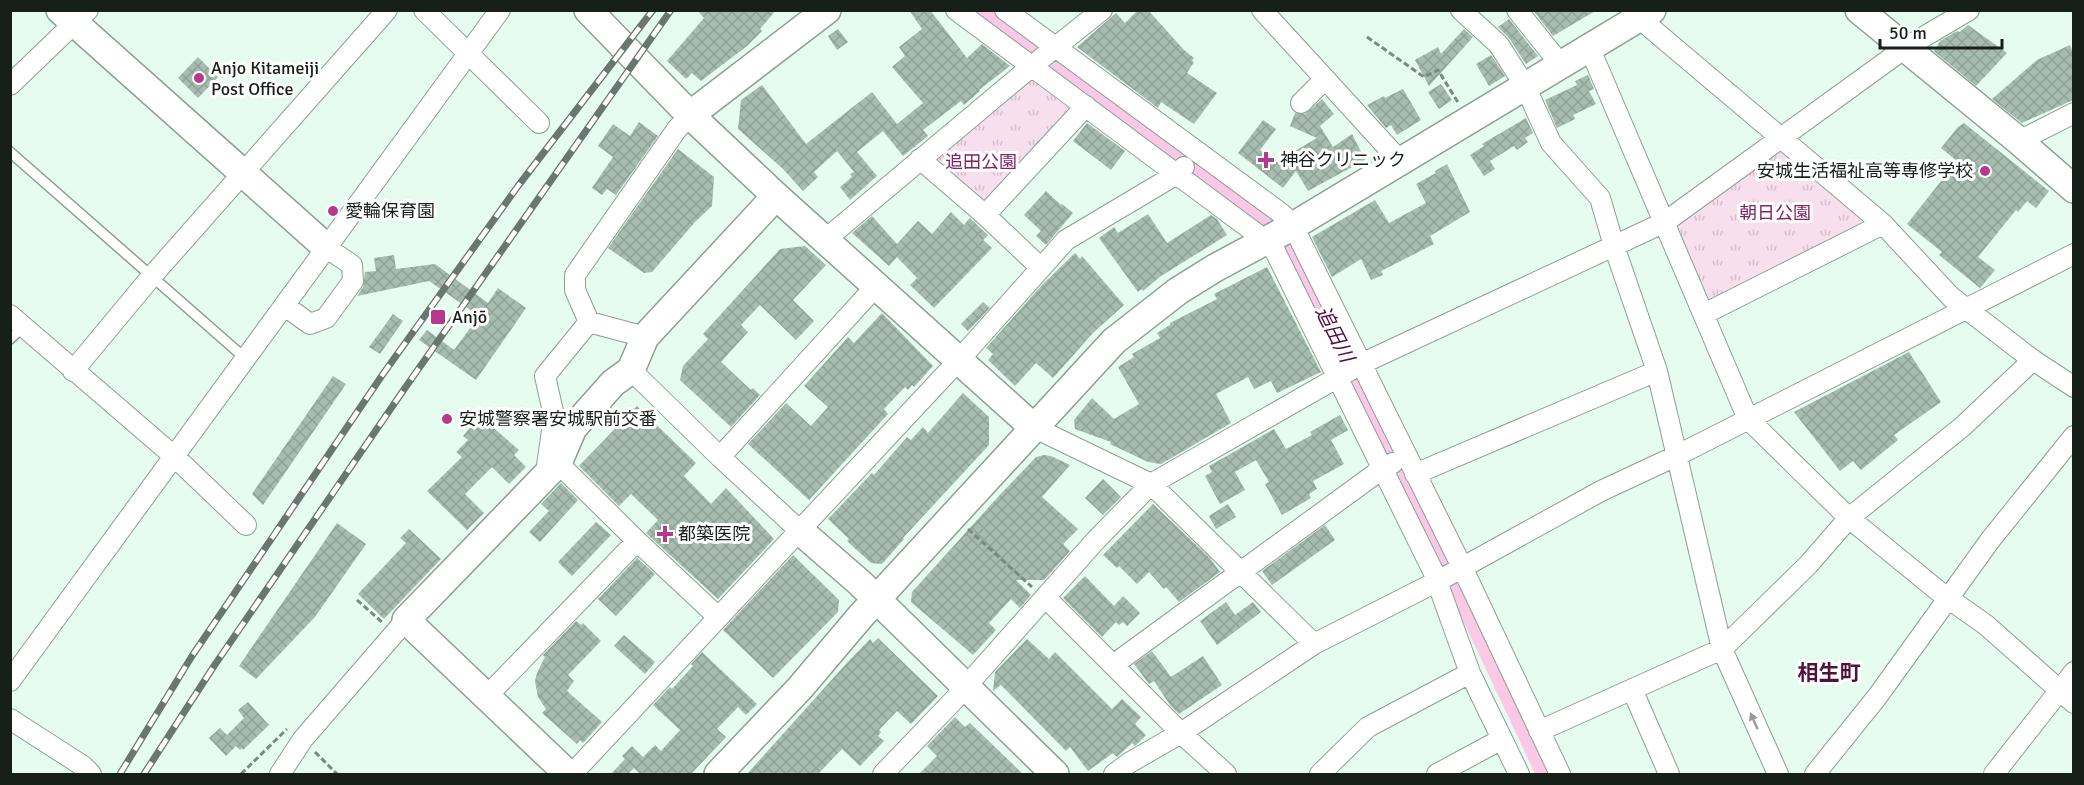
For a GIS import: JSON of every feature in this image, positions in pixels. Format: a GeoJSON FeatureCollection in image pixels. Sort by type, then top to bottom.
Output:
{"type":"FeatureCollection","features":[{"type":"Feature","properties":{"kind":"street"},"geometry":{"type":"LineString","coordinates":[[74,371],[152,276],[387,10]]}},
{"type":"Feature","properties":{"kind":"street"},"geometry":{"type":"LineString","coordinates":[[424,10],[539,123]]}},
{"type":"Feature","properties":{"kind":"street"},"geometry":{"type":"LineString","coordinates":[[10,681],[500,10]]}},
{"type":"Feature","properties":{"kind":"street"},"geometry":{"type":"LineString","coordinates":[[588,10],[690,115],[776,196],[1033,428],[1151,484],[1314,644]]}},
{"type":"Feature","properties":{"kind":"street"},"geometry":{"type":"LineString","coordinates":[[589,322],[575,290],[575,275],[677,129],[690,115],[827,10]]}},
{"type":"Feature","properties":{"kind":"street"},"geometry":{"type":"LineString","coordinates":[[956,10],[1178,174],[1265,240],[1275,251],[1434,573],[1470,673],[1519,774]]}},
{"type":"Feature","properties":{"kind":"street"},"geometry":{"type":"LineString","coordinates":[[1005,10],[1282,214],[1293,226],[1462,567],[1560,774]]}},
{"type":"Feature","properties":{"kind":"street"},"geometry":{"type":"LineString","coordinates":[[826,239],[1102,10]]}},
{"type":"Feature","properties":{"kind":"street"},"geometry":{"type":"LineString","coordinates":[[1262,10],[1401,162]]}},
{"type":"Feature","properties":{"kind":"street"},"geometry":{"type":"LineString","coordinates":[[1461,10],[1499,45],[1525,86],[1551,143],[1600,198],[1657,371],[1722,649],[1778,774]]}},
{"type":"Feature","properties":{"kind":"street"},"geometry":{"type":"LineString","coordinates":[[1517,10],[1561,65]]}},
{"type":"Feature","properties":{"kind":"street"},"geometry":{"type":"LineString","coordinates":[[1859,10],[2019,141],[2073,189]]}},
{"type":"Feature","properties":{"kind":"street"},"geometry":{"type":"LineString","coordinates":[[883,774],[953,701],[1096,540],[1151,484],[1361,364],[1665,222],[1905,48],[1969,10]]}},
{"type":"Feature","properties":{"kind":"street"},"geometry":{"type":"LineString","coordinates":[[718,774],[800,688],[876,600],[1114,341],[1179,291],[1215,268],[1293,226],[1590,49],[1641,13],[1781,138],[1883,224],[1951,297],[2033,360],[2073,387]]}},
{"type":"Feature","properties":{"kind":"street"},"geometry":{"type":"LineString","coordinates":[[10,85],[74,15],[242,173],[327,248],[352,265],[353,281],[326,318],[310,324],[285,306]]}},
{"type":"Feature","properties":{"kind":"street"},"geometry":{"type":"LineString","coordinates":[[1590,49],[1748,419],[1849,518],[1986,625],[2066,697]]}},
{"type":"Feature","properties":{"kind":"street"},"geometry":{"type":"LineString","coordinates":[[1301,103],[1324,80]]}},
{"type":"Feature","properties":{"kind":"street"},"geometry":{"type":"LineString","coordinates":[[985,215],[1086,106]]}},
{"type":"Feature","properties":{"kind":"street"},"geometry":{"type":"LineString","coordinates":[[2019,141],[2073,113]]}},
{"type":"Feature","properties":{"kind":"street"},"geometry":{"type":"LineString","coordinates":[[400,627],[487,696],[570,774],[958,361],[1066,240],[1178,174],[1196,152]]}},
{"type":"Feature","properties":{"kind":"street"},"geometry":{"type":"LineString","coordinates":[[920,159],[985,215],[1041,268]]}},
{"type":"Feature","properties":{"kind":"street"},"geometry":{"type":"LineString","coordinates":[[280,774],[303,740],[400,627],[552,468],[573,428],[613,383],[631,370],[645,337],[776,196]]}},
{"type":"Feature","properties":{"kind":"street"},"geometry":{"type":"LineString","coordinates":[[1704,314],[1883,224]]}},
{"type":"Feature","properties":{"kind":"street"},"geometry":{"type":"LineString","coordinates":[[1114,774],[1181,733],[1314,644],[1436,582],[1601,491],[1676,456],[2073,254]]}},
{"type":"Feature","properties":{"kind":"street"},"geometry":{"type":"LineString","coordinates":[[720,457],[876,286]]}},
{"type":"Feature","properties":{"kind":"street"},"geometry":{"type":"LineString","coordinates":[[589,322],[645,337]]}},
{"type":"Feature","properties":{"kind":"street"},"geometry":{"type":"LineString","coordinates":[[552,468],[554,416],[545,376],[589,322]]}},
{"type":"Feature","properties":{"kind":"street"},"geometry":{"type":"LineString","coordinates":[[15,327],[74,371],[175,457],[246,525]]}},
{"type":"Feature","properties":{"kind":"street"},"geometry":{"type":"LineString","coordinates":[[1539,730],[1722,649],[1808,565],[1849,518],[1962,427],[2033,360]]}},
{"type":"Feature","properties":{"kind":"street"},"geometry":{"type":"LineString","coordinates":[[631,370],[720,457],[876,600],[1055,774]]}},
{"type":"Feature","properties":{"kind":"street"},"geometry":{"type":"LineString","coordinates":[[1113,665],[1382,469],[1411,466],[1657,371]]}},
{"type":"Feature","properties":{"kind":"street"},"geometry":{"type":"LineString","coordinates":[[1815,774],[1877,697],[1991,539],[2073,436]]}},
{"type":"Feature","properties":{"kind":"street"},"geometry":{"type":"LineString","coordinates":[[552,468],[637,541],[718,617]]}},
{"type":"Feature","properties":{"kind":"street"},"geometry":{"type":"LineString","coordinates":[[487,696],[637,541]]}},
{"type":"Feature","properties":{"kind":"street"},"geometry":{"type":"LineString","coordinates":[[1046,598],[1181,733],[1226,774]]}},
{"type":"Feature","properties":{"kind":"street"},"geometry":{"type":"LineString","coordinates":[[1994,774],[2066,697],[2073,672]]}},
{"type":"Feature","properties":{"kind":"street"},"geometry":{"type":"LineString","coordinates":[[1320,774],[1368,727],[1470,673]]}},
{"type":"Feature","properties":{"kind":"street"},"geometry":{"type":"LineString","coordinates":[[1632,689],[1669,774]]}},
{"type":"Feature","properties":{"kind":"street"},"geometry":{"type":"LineString","coordinates":[[10,719],[83,766],[91,774]]}},
{"type":"Feature","properties":{"kind":"street"},"geometry":{"type":"LineString","coordinates":[[1437,774],[1502,739]]}},
{"type":"Feature","properties":{"kind":"lane"},"geometry":{"type":"LineString","coordinates":[[10,153],[246,359]]}},
{"type":"Feature","properties":{"kind":"path"},"geometry":{"type":"LineString","coordinates":[[1367,37],[1424,77],[1438,70],[1462,109]]}},
{"type":"Feature","properties":{"kind":"path"},"geometry":{"type":"LineString","coordinates":[[953,516],[1046,598]]}},
{"type":"Feature","properties":{"kind":"path"},"geometry":{"type":"LineString","coordinates":[[357,600],[400,627]]}},
{"type":"Feature","properties":{"kind":"path"},"geometry":{"type":"LineString","coordinates":[[241,774],[291,725],[317,723]]}},
{"type":"Feature","properties":{"kind":"path"},"geometry":{"type":"LineString","coordinates":[[303,740],[338,774]]}},
{"type":"Feature","properties":{"kind":"green space","name":"追田公園"},"geometry":{"type":"Polygon","coordinates":[[[1031,78],[1074,107],[983,205],[935,160],[1031,78]]]}},
{"type":"Feature","properties":{"kind":"green space","name":"朝日公園"},"geometry":{"type":"Polygon","coordinates":[[[1773,152],[1783,152],[1860,218],[1860,226],[1712,302],[1706,299],[1677,232],[1678,222],[1773,152]]]}},
{"type":"Feature","properties":{"kind":"building"},"geometry":{"type":"Polygon","coordinates":[[[697,10],[776,10],[760,29],[762,31],[747,46],[701,81],[692,73],[686,79],[667,61],[704,18],[697,10]]]}},
{"type":"Feature","properties":{"kind":"building"},"geometry":{"type":"Polygon","coordinates":[[[909,10],[930,10],[967,58],[982,44],[1010,66],[964,105],[961,101],[923,130],[928,136],[903,156],[883,131],[857,152],[877,176],[850,200],[840,187],[852,177],[850,174],[854,172],[837,151],[814,172],[818,177],[803,191],[783,169],[738,129],[741,100],[762,85],[806,144],[872,92],[897,124],[923,103],[892,67],[905,56],[899,47],[922,29],[909,10]]]}},
{"type":"Feature","properties":{"kind":"building"},"geometry":{"type":"Polygon","coordinates":[[[1138,10],[1148,10],[1194,58],[1187,73],[1217,93],[1194,124],[1161,102],[1158,108],[1077,47],[1116,13],[1125,23],[1138,10]]]}},
{"type":"Feature","properties":{"kind":"building"},"geometry":{"type":"Polygon","coordinates":[[[1533,10],[1597,10],[1553,36],[1533,10]]]}},
{"type":"Feature","properties":{"kind":"building"},"geometry":{"type":"Polygon","coordinates":[[[1509,19],[1538,56],[1526,64],[1509,38],[1498,27],[1509,19]]]}},
{"type":"Feature","properties":{"kind":"building"},"geometry":{"type":"Polygon","coordinates":[[[1968,25],[2007,53],[1976,86],[1934,51],[1940,41],[1957,31],[1960,32],[1968,25]]]}},
{"type":"Feature","properties":{"kind":"building"},"geometry":{"type":"Polygon","coordinates":[[[838,29],[848,42],[837,50],[828,36],[838,29]]]}},
{"type":"Feature","properties":{"kind":"building"},"geometry":{"type":"Polygon","coordinates":[[[1464,29],[1473,37],[1429,86],[1415,60],[1438,47],[1441,54],[1464,29]]]}},
{"type":"Feature","properties":{"kind":"building"},"geometry":{"type":"Polygon","coordinates":[[[2070,45],[2073,53],[2073,100],[2022,123],[1992,99],[2037,60],[2070,45]]]}},
{"type":"Feature","properties":{"kind":"building"},"geometry":{"type":"Polygon","coordinates":[[[1491,55],[1505,76],[1489,86],[1476,64],[1491,55]]]}},
{"type":"Feature","properties":{"kind":"building"},"geometry":{"type":"Polygon","coordinates":[[[198,57],[218,77],[198,98],[178,78],[198,57]]]}},
{"type":"Feature","properties":{"kind":"building"},"geometry":{"type":"Polygon","coordinates":[[[1588,75],[1594,89],[1589,91],[1596,104],[1573,115],[1575,119],[1557,128],[1545,100],[1577,85],[1575,81],[1588,75]]]}},
{"type":"Feature","properties":{"kind":"building"},"geometry":{"type":"Polygon","coordinates":[[[1441,84],[1452,100],[1439,109],[1428,92],[1441,84]]]}},
{"type":"Feature","properties":{"kind":"building"},"geometry":{"type":"Polygon","coordinates":[[[1403,89],[1421,120],[1397,135],[1391,125],[1386,128],[1367,105],[1403,89]]]}},
{"type":"Feature","properties":{"kind":"building"},"geometry":{"type":"Polygon","coordinates":[[[1322,99],[1334,114],[1320,126],[1333,147],[1352,134],[1365,160],[1308,191],[1296,171],[1283,188],[1238,153],[1263,120],[1276,129],[1260,150],[1276,162],[1317,138],[1290,126],[1295,113],[1305,114],[1322,99]]]}},
{"type":"Feature","properties":{"kind":"building"},"geometry":{"type":"Polygon","coordinates":[[[1526,118],[1533,133],[1525,138],[1528,142],[1517,150],[1514,146],[1490,161],[1495,169],[1484,176],[1470,155],[1484,146],[1482,144],[1526,118]]]}},
{"type":"Feature","properties":{"kind":"building"},"geometry":{"type":"Polygon","coordinates":[[[639,122],[658,136],[616,195],[607,189],[602,195],[592,188],[613,157],[598,146],[613,124],[630,136],[639,122]]]}},
{"type":"Feature","properties":{"kind":"building"},"geometry":{"type":"Polygon","coordinates":[[[1087,123],[1125,151],[1111,170],[1073,141],[1087,123]]]}},
{"type":"Feature","properties":{"kind":"building"},"geometry":{"type":"Polygon","coordinates":[[[1964,123],[2049,191],[2036,208],[2027,201],[2018,212],[2016,210],[1978,257],[1995,270],[1980,288],[1939,255],[1942,252],[1907,224],[1957,161],[1941,148],[1964,123]]]}},
{"type":"Feature","properties":{"kind":"building"},"geometry":{"type":"Polygon","coordinates":[[[678,149],[714,177],[712,206],[695,222],[652,272],[644,273],[608,248],[678,149]]]}},
{"type":"Feature","properties":{"kind":"building"},"geometry":{"type":"Polygon","coordinates":[[[1447,164],[1470,212],[1430,236],[1434,244],[1381,271],[1383,275],[1371,280],[1361,259],[1332,277],[1312,237],[1375,200],[1389,223],[1426,203],[1416,184],[1447,164]]]}},
{"type":"Feature","properties":{"kind":"building"},"geometry":{"type":"Polygon","coordinates":[[[1046,191],[1073,213],[1046,245],[1036,236],[1041,231],[1024,215],[1046,191]]]}},
{"type":"Feature","properties":{"kind":"building"},"geometry":{"type":"Polygon","coordinates":[[[951,212],[964,225],[970,218],[988,235],[983,240],[992,248],[934,308],[910,285],[917,278],[897,257],[889,266],[852,233],[872,216],[897,244],[918,221],[932,234],[951,212]]]}},
{"type":"Feature","properties":{"kind":"building"},"geometry":{"type":"Polygon","coordinates":[[[1148,214],[1167,243],[1211,215],[1217,219],[1227,235],[1161,276],[1143,291],[1142,289],[1138,292],[1099,238],[1114,227],[1118,233],[1148,214]]]}},
{"type":"Feature","properties":{"kind":"building"},"geometry":{"type":"Polygon","coordinates":[[[805,246],[826,265],[793,300],[814,321],[796,340],[760,305],[741,325],[748,332],[721,362],[751,390],[753,388],[760,395],[731,427],[680,380],[683,366],[708,339],[703,334],[780,249],[805,246]]]}},
{"type":"Feature","properties":{"kind":"building"},"geometry":{"type":"Polygon","coordinates":[[[1075,253],[1080,259],[1082,256],[1124,305],[1093,333],[1053,378],[1036,363],[1015,386],[988,360],[993,354],[986,348],[1042,285],[1075,253]]]}},
{"type":"Feature","properties":{"kind":"building"},"geometry":{"type":"Polygon","coordinates":[[[394,255],[396,269],[435,264],[488,303],[498,288],[526,308],[476,380],[419,340],[427,330],[454,350],[479,316],[429,281],[357,296],[363,287],[365,272],[376,271],[374,258],[394,255]]]}},
{"type":"Feature","properties":{"kind":"building"},"geometry":{"type":"Polygon","coordinates":[[[1267,267],[1321,372],[1277,393],[1271,381],[1254,389],[1248,377],[1216,394],[1231,423],[1161,464],[1148,462],[1110,444],[1111,442],[1075,429],[1074,420],[1092,398],[1114,419],[1139,404],[1118,367],[1134,357],[1132,354],[1160,338],[1157,333],[1170,323],[1217,299],[1214,294],[1267,267]]]}},
{"type":"Feature","properties":{"kind":"building"},"geometry":{"type":"Polygon","coordinates":[[[983,302],[990,308],[968,331],[961,324],[983,302]]]}},
{"type":"Feature","properties":{"kind":"building"},"geometry":{"type":"Polygon","coordinates":[[[882,313],[933,366],[914,387],[912,385],[908,390],[905,387],[884,409],[888,414],[809,500],[748,444],[786,403],[811,426],[828,407],[804,386],[848,337],[854,343],[882,313]]]}},
{"type":"Feature","properties":{"kind":"building"},"geometry":{"type":"Polygon","coordinates":[[[393,314],[403,321],[380,354],[369,347],[393,314]]]}},
{"type":"Feature","properties":{"kind":"building"},"geometry":{"type":"Polygon","coordinates":[[[1909,352],[1941,402],[1894,435],[1898,440],[1861,470],[1853,461],[1840,471],[1794,412],[1909,352]]]}},
{"type":"Feature","properties":{"kind":"building"},"geometry":{"type":"Polygon","coordinates":[[[333,376],[346,384],[263,505],[252,494],[333,376]]]}},
{"type":"Feature","properties":{"kind":"building"},"geometry":{"type":"Polygon","coordinates":[[[963,393],[989,417],[989,445],[882,564],[871,563],[828,519],[872,473],[874,475],[907,437],[911,440],[923,427],[928,433],[963,393]]]}},
{"type":"Feature","properties":{"kind":"building"},"geometry":{"type":"Polygon","coordinates":[[[637,406],[696,463],[684,476],[711,504],[726,488],[774,539],[718,599],[646,533],[658,520],[631,494],[619,506],[579,466],[637,406]]]}},
{"type":"Feature","properties":{"kind":"building"},"geometry":{"type":"Polygon","coordinates":[[[1340,415],[1348,430],[1331,440],[1344,464],[1313,481],[1317,489],[1309,494],[1311,498],[1282,515],[1265,484],[1269,482],[1256,460],[1235,472],[1245,490],[1220,504],[1205,476],[1212,472],[1209,466],[1274,429],[1286,449],[1312,435],[1310,432],[1340,415]]]}},
{"type":"Feature","properties":{"kind":"building"},"geometry":{"type":"Polygon","coordinates":[[[480,416],[519,450],[514,455],[526,467],[509,484],[492,467],[465,494],[484,513],[467,530],[427,491],[462,457],[456,452],[468,440],[463,436],[480,416]]]}},
{"type":"Feature","properties":{"kind":"building"},"geometry":{"type":"Polygon","coordinates":[[[1044,455],[1070,465],[1042,497],[1078,529],[1063,544],[1070,551],[1044,580],[1016,580],[1031,595],[1020,608],[1011,599],[989,623],[996,630],[973,655],[911,602],[912,592],[1036,457],[1044,455]]]}},
{"type":"Feature","properties":{"kind":"building"},"geometry":{"type":"Polygon","coordinates":[[[1103,479],[1121,497],[1103,515],[1085,498],[1103,479]]]}},
{"type":"Feature","properties":{"kind":"building"},"geometry":{"type":"Polygon","coordinates":[[[561,483],[578,500],[540,542],[529,532],[549,511],[541,504],[561,483]]]}},
{"type":"Feature","properties":{"kind":"building"},"geometry":{"type":"Polygon","coordinates":[[[1153,504],[1210,558],[1220,572],[1179,602],[1149,572],[1137,584],[1119,566],[1117,568],[1103,555],[1153,504]]]}},
{"type":"Feature","properties":{"kind":"building"},"geometry":{"type":"Polygon","coordinates":[[[1228,504],[1236,517],[1216,529],[1209,516],[1228,504]]]}},
{"type":"Feature","properties":{"kind":"building"},"geometry":{"type":"Polygon","coordinates":[[[596,522],[611,535],[572,576],[558,562],[596,522]]]}},
{"type":"Feature","properties":{"kind":"building"},"geometry":{"type":"Polygon","coordinates":[[[337,523],[366,544],[315,617],[256,679],[239,666],[337,523]]]}},
{"type":"Feature","properties":{"kind":"building"},"geometry":{"type":"Polygon","coordinates":[[[1325,525],[1335,540],[1272,585],[1262,571],[1325,525]]]}},
{"type":"Feature","properties":{"kind":"building"},"geometry":{"type":"Polygon","coordinates":[[[409,529],[441,559],[384,619],[358,594],[406,543],[400,538],[409,529]]]}},
{"type":"Feature","properties":{"kind":"building"},"geometry":{"type":"Polygon","coordinates":[[[793,555],[839,600],[838,612],[773,678],[723,630],[793,555]]]}},
{"type":"Feature","properties":{"kind":"building"},"geometry":{"type":"Polygon","coordinates":[[[637,558],[655,574],[616,616],[598,599],[637,558]]]}},
{"type":"Feature","properties":{"kind":"building"},"geometry":{"type":"Polygon","coordinates":[[[1085,576],[1114,606],[1123,596],[1140,613],[1127,626],[1123,622],[1119,625],[1116,622],[1102,637],[1063,598],[1085,576]]]}},
{"type":"Feature","properties":{"kind":"building"},"geometry":{"type":"Polygon","coordinates":[[[1226,602],[1235,615],[1253,602],[1261,612],[1217,645],[1200,621],[1226,602]]]}},
{"type":"Feature","properties":{"kind":"building"},"geometry":{"type":"Polygon","coordinates":[[[576,621],[581,625],[583,623],[601,641],[568,675],[574,681],[567,691],[602,722],[583,743],[580,740],[577,744],[542,713],[546,709],[538,697],[535,681],[545,657],[543,655],[576,621]]]}},
{"type":"Feature","properties":{"kind":"building"},"geometry":{"type":"Polygon","coordinates":[[[624,635],[655,662],[645,674],[614,646],[624,635]]]}},
{"type":"Feature","properties":{"kind":"building"},"geometry":{"type":"Polygon","coordinates":[[[878,638],[938,696],[911,724],[897,711],[879,730],[881,732],[878,736],[884,741],[860,766],[842,749],[818,774],[747,774],[870,639],[873,643],[878,638]]]}},
{"type":"Feature","properties":{"kind":"building"},"geometry":{"type":"Polygon","coordinates":[[[1027,639],[1049,659],[1055,652],[1112,709],[1122,699],[1141,717],[1135,724],[1146,735],[1135,746],[1132,743],[1117,757],[1113,753],[1088,771],[1070,747],[1066,751],[1001,685],[993,691],[995,672],[1027,639]]]}},
{"type":"Feature","properties":{"kind":"building"},"geometry":{"type":"Polygon","coordinates":[[[1152,651],[1171,677],[1203,656],[1222,685],[1179,714],[1154,681],[1149,684],[1134,664],[1152,651]]]}},
{"type":"Feature","properties":{"kind":"building"},"geometry":{"type":"Polygon","coordinates":[[[702,652],[757,704],[746,715],[738,707],[717,729],[726,737],[691,774],[640,774],[634,768],[628,774],[611,774],[625,759],[622,756],[632,746],[643,757],[655,745],[661,751],[680,730],[653,705],[670,687],[672,689],[693,666],[691,664],[702,652]]]}},
{"type":"Feature","properties":{"kind":"building"},"geometry":{"type":"Polygon","coordinates":[[[248,702],[269,725],[243,750],[236,746],[226,756],[209,738],[220,728],[227,735],[244,718],[238,710],[248,702]]]}},
{"type":"Feature","properties":{"kind":"building"},"geometry":{"type":"Polygon","coordinates":[[[955,717],[965,727],[970,723],[1023,774],[919,774],[937,756],[927,746],[955,717]]]}},
{"type":"Feature","properties":{"kind":"waterway","name":"追田川"},"geometry":{"type":"LineString","coordinates":[[980,10],[1252,210],[1292,250],[1364,391],[1544,774]]}},
{"type":"Feature","properties":{"kind":"railway"},"geometry":{"type":"LineString","coordinates":[[120,774],[192,656],[383,374],[518,186],[653,10]]}},
{"type":"Feature","properties":{"kind":"railway"},"geometry":{"type":"LineString","coordinates":[[144,774],[214,666],[405,388],[671,10]]}},
{"type":"Feature","properties":{"kind":"place","name":"Anjo Kitameiji Post Office"},"geometry":{"type":"Point","coordinates":[199,78]}},
{"type":"Feature","properties":{"kind":"place","name":"神谷クリニック"},"geometry":{"type":"Point","coordinates":[1266,160]}},
{"type":"Feature","properties":{"kind":"place","name":"安城生活福祉高等専修学校"},"geometry":{"type":"Point","coordinates":[1985,171]}},
{"type":"Feature","properties":{"kind":"place","name":"愛輪保育園"},"geometry":{"type":"Point","coordinates":[333,211]}},
{"type":"Feature","properties":{"kind":"place","name":"Anjō"},"geometry":{"type":"Point","coordinates":[438,317]}},
{"type":"Feature","properties":{"kind":"place","name":"安城警察署安城駅前交番"},"geometry":{"type":"Point","coordinates":[447,419]}},
{"type":"Feature","properties":{"kind":"place","name":"都築医院"},"geometry":{"type":"Point","coordinates":[665,534]}},
{"type":"Feature","properties":{"kind":"district","name":"相生町"},"geometry":{"type":"Point","coordinates":[1829,673]}}]}
